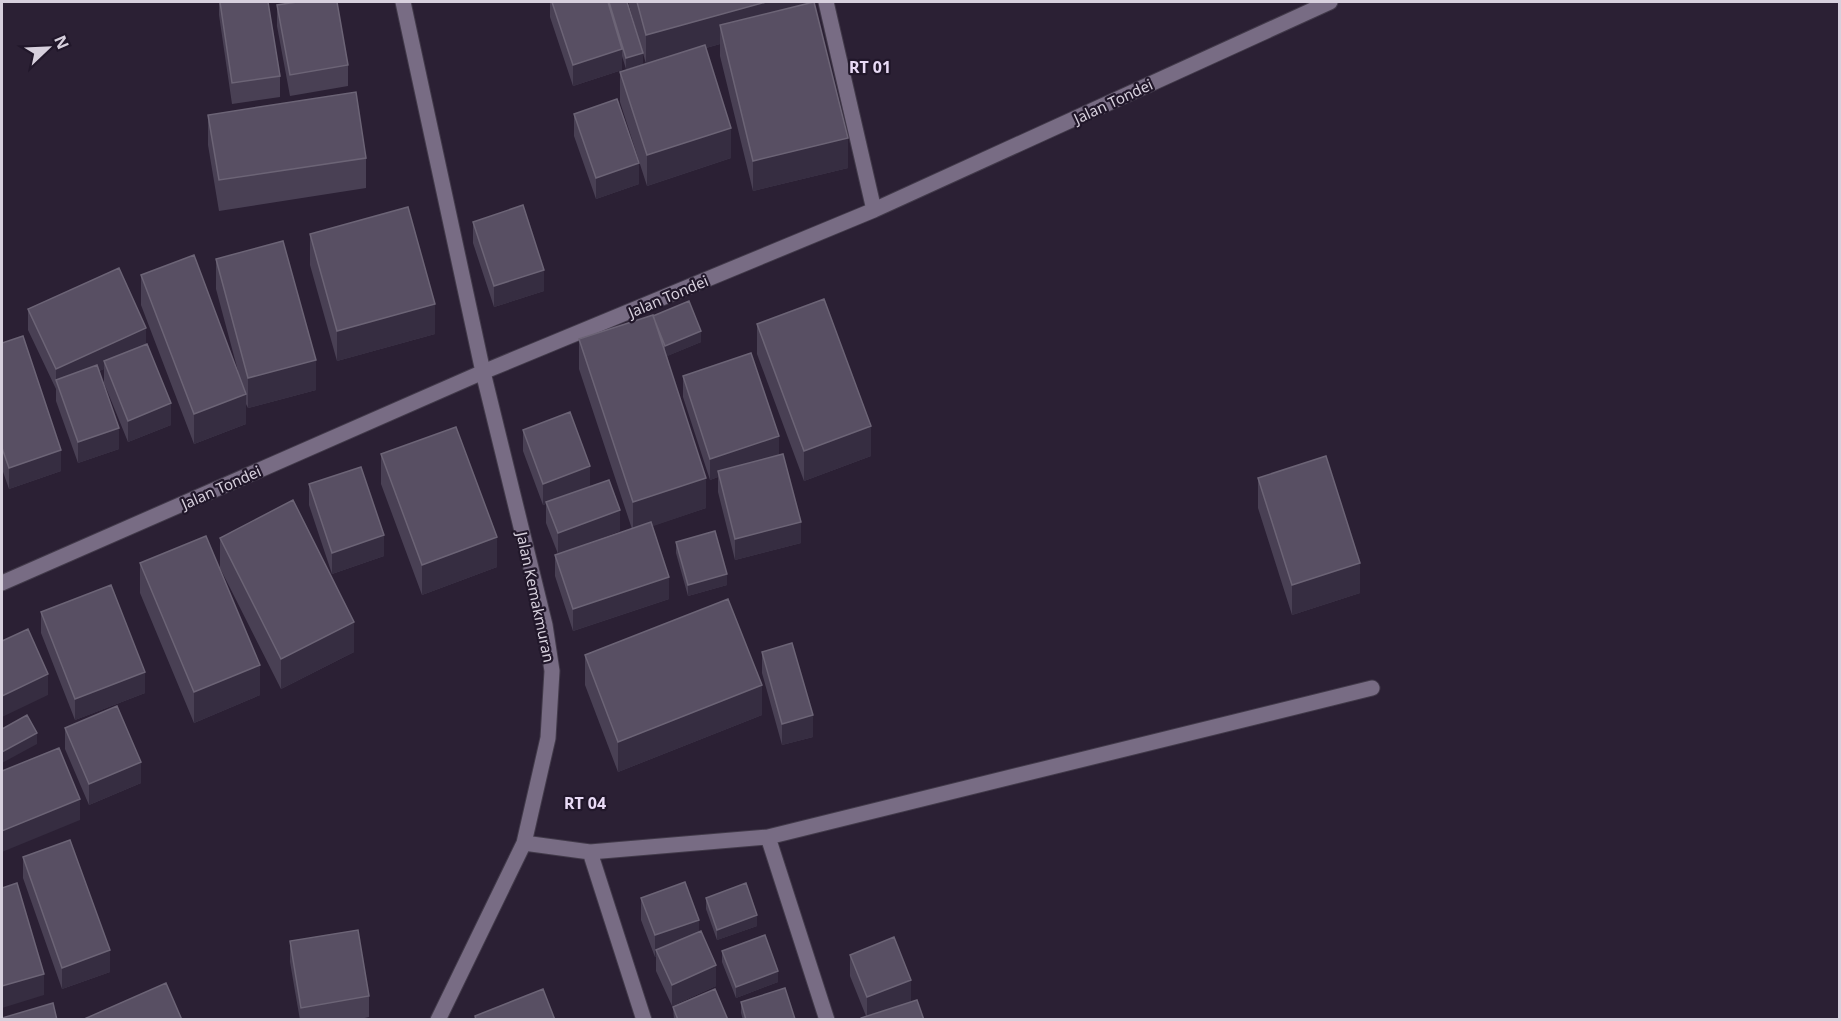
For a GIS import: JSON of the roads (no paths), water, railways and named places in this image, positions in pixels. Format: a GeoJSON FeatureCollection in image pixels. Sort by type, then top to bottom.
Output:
{"type":"FeatureCollection","features":[{"type":"Feature","properties":{"kind":"street","name":"Jalan Kemakmuran"},"geometry":{"type":"LineString","coordinates":[[403,2],[483,372],[545,625],[552,671],[548,738],[524,843],[438,1020]]}},
{"type":"Feature","properties":{"kind":"street"},"geometry":{"type":"LineString","coordinates":[[826,2],[874,210]]}},
{"type":"Feature","properties":{"kind":"street","name":"Jalan Tondei"},"geometry":{"type":"LineString","coordinates":[[2,583],[483,372],[874,210],[1330,2]]}},
{"type":"Feature","properties":{"kind":"street"},"geometry":{"type":"LineString","coordinates":[[524,843],[590,852],[768,837],[1372,688]]}},
{"type":"Feature","properties":{"kind":"street"},"geometry":{"type":"LineString","coordinates":[[768,837],[827,1020]]}},
{"type":"Feature","properties":{"kind":"street"},"geometry":{"type":"LineString","coordinates":[[590,852],[644,1020]]}},
{"type":"Feature","properties":{"kind":"district","name":"RT 01"},"geometry":{"type":"Point","coordinates":[870,67]}},
{"type":"Feature","properties":{"kind":"district","name":"RT 04"},"geometry":{"type":"Point","coordinates":[585,803]}}]}
